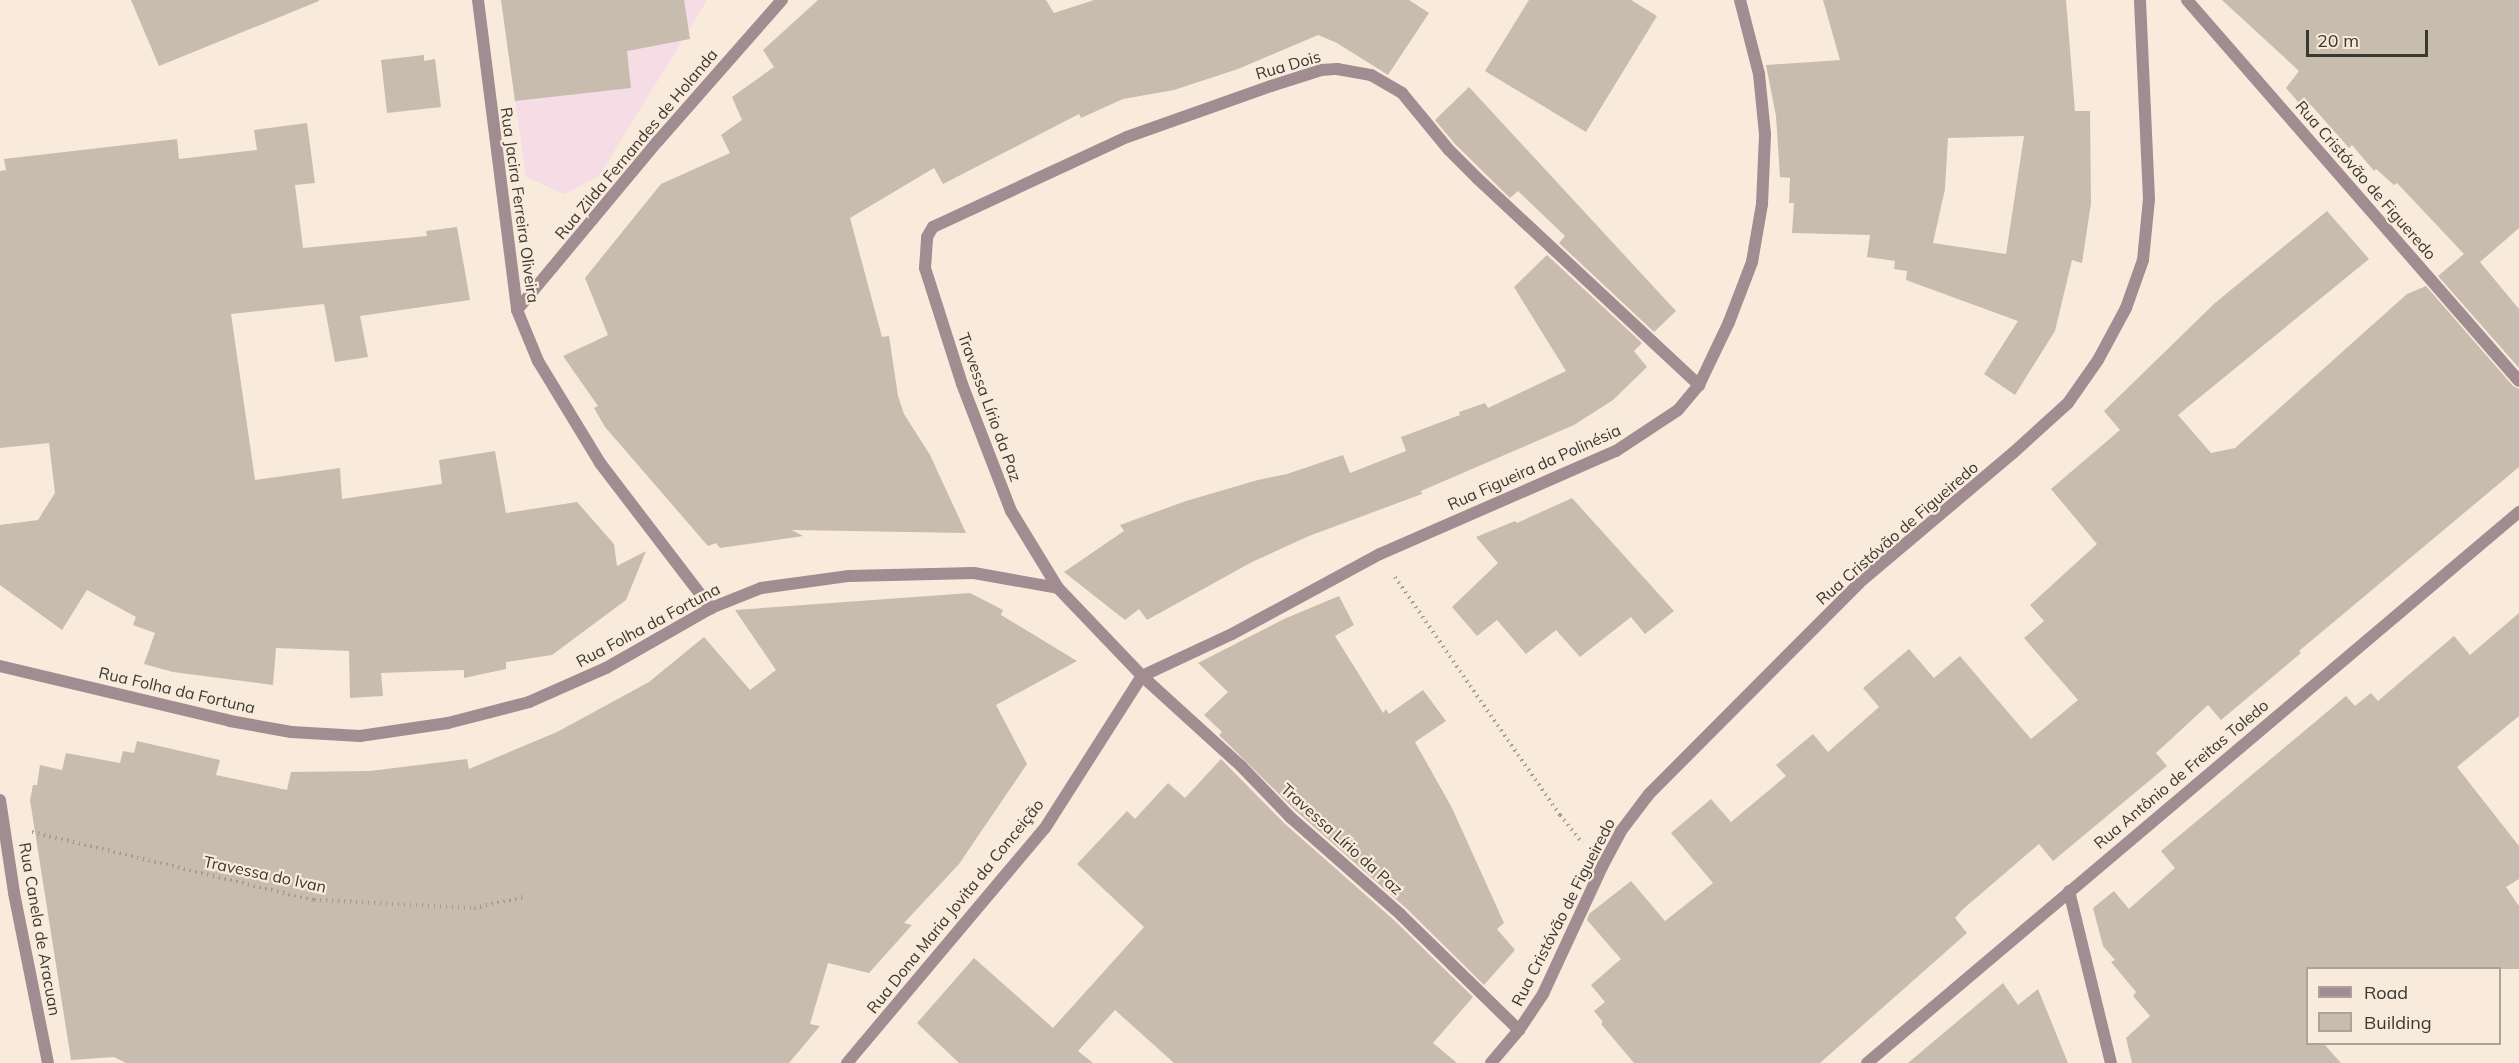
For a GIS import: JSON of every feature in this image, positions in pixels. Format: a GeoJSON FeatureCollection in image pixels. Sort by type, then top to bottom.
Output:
{"type":"FeatureCollection","features":[{"type":"Feature","properties":{"kind":"street","name":"Rua Jacira Ferreira Oliveira"},"geometry":{"type":"LineString","coordinates":[[478,0],[517,310],[538,361],[581,434],[711,608]]}},
{"type":"Feature","properties":{"kind":"street","name":"Rua Zilda Fernandes de Holanda"},"geometry":{"type":"LineString","coordinates":[[517,310],[658,141],[782,0]]}},
{"type":"Feature","properties":{"kind":"street","name":"Rua Figueira da Polinésia"},"geometry":{"type":"LineString","coordinates":[[1142,676],[1232,634],[1380,554],[1616,451],[1678,410],[1699,385],[1729,322],[1752,262],[1762,204],[1765,134],[1759,74],[1740,0]]}},
{"type":"Feature","properties":{"kind":"street","name":"Rua Cristóvão de Figueiredo"},"geometry":{"type":"LineString","coordinates":[[1491,1063],[1519,1030],[1543,994],[1621,831],[1649,794],[1859,583],[2013,453],[2068,403],[2098,360],[2126,308],[2143,260],[2149,199],[2140,0]]}},
{"type":"Feature","properties":{"kind":"street","name":"Rua Cristóvão de Figueredo"},"geometry":{"type":"LineString","coordinates":[[2187,0],[2519,381]]}},
{"type":"Feature","properties":{"kind":"street","name":"Rua Dois"},"geometry":{"type":"LineString","coordinates":[[933,227],[1127,136],[1321,70],[1354,70],[1371,75],[1402,93],[1470,171],[1699,385]]}},
{"type":"Feature","properties":{"kind":"street","name":"Travessa Lírio da Paz"},"geometry":{"type":"LineString","coordinates":[[933,227],[925,246],[925,268],[934,305],[1011,511],[1058,588]]}},
{"type":"Feature","properties":{"kind":"street","name":"Rua Antônio de Freitas Toledo"},"geometry":{"type":"LineString","coordinates":[[1867,1063],[2519,512]]}},
{"type":"Feature","properties":{"kind":"street","name":"Rua Folha da Fortuna"},"geometry":{"type":"LineString","coordinates":[[0,666],[230,721],[291,732],[360,736],[448,723],[529,702],[606,668],[711,608],[761,588],[849,576],[974,573],[1058,588]]}},
{"type":"Feature","properties":{"kind":"street"},"geometry":{"type":"LineString","coordinates":[[1058,588],[1142,676]]}},
{"type":"Feature","properties":{"kind":"street","name":"Travessa Lírio da Paz"},"geometry":{"type":"LineString","coordinates":[[1142,676],[1241,766],[1290,816],[1401,915],[1519,1030]]}},
{"type":"Feature","properties":{"kind":"street","name":"Rua Dona Maria Jovita da Conceição"},"geometry":{"type":"LineString","coordinates":[[847,1063],[1045,828],[1142,676]]}},
{"type":"Feature","properties":{"kind":"street","name":"Rua Canela de Aracuan"},"geometry":{"type":"LineString","coordinates":[[0,800],[14,893],[48,1063]]}},
{"type":"Feature","properties":{"kind":"street"},"geometry":{"type":"LineString","coordinates":[[2068,891],[2111,1063]]}},
{"type":"Feature","properties":{"kind":"path"},"geometry":{"type":"LineString","coordinates":[[1380,554],[1560,815],[1603,865]]}},
{"type":"Feature","properties":{"kind":"path","name":"Travessa do Ivan"},"geometry":{"type":"LineString","coordinates":[[5,825],[314,900],[474,908],[524,897]]}},
{"type":"Feature","properties":{"kind":"shaded area"},"geometry":{"type":"Polygon","coordinates":[[[501,0],[706,0],[706,2],[599,176],[564,194],[526,177],[501,0]]]}},
{"type":"Feature","properties":{"kind":"building"},"geometry":{"type":"Polygon","coordinates":[[[131,0],[319,0],[319,1],[159,66],[131,0]]]}},
{"type":"Feature","properties":{"kind":"building"},"geometry":{"type":"Polygon","coordinates":[[[501,0],[684,0],[690,39],[627,51],[631,88],[515,101],[501,0]]]}},
{"type":"Feature","properties":{"kind":"building"},"geometry":{"type":"Polygon","coordinates":[[[818,0],[1046,0],[1054,13],[1094,0],[1409,0],[1429,13],[1388,75],[1337,43],[1318,35],[1238,69],[1174,90],[1123,99],[1081,118],[1079,114],[943,184],[934,168],[850,218],[882,337],[889,336],[898,396],[904,414],[930,455],[966,533],[792,530],[803,536],[720,548],[716,543],[708,546],[605,427],[594,408],[598,406],[563,356],[608,335],[585,278],[661,184],[730,153],[721,135],[742,120],[732,97],[774,67],[763,50],[818,0]]]}},
{"type":"Feature","properties":{"kind":"building"},"geometry":{"type":"Polygon","coordinates":[[[1529,0],[1631,0],[1657,16],[1586,132],[1485,71],[1529,0]]]}},
{"type":"Feature","properties":{"kind":"building"},"geometry":{"type":"Polygon","coordinates":[[[1823,0],[2066,0],[2075,111],[2090,111],[2091,203],[2082,263],[2072,260],[2055,331],[2015,395],[1984,374],[2018,321],[1906,280],[1907,271],[1894,269],[1895,261],[1867,257],[1870,235],[1792,233],[1794,203],[1789,203],[1790,178],[1780,177],[1776,116],[1766,65],[1840,60],[1823,0]],[[2024,136],[1948,138],[1945,189],[1933,243],[2006,254],[2024,136]]]}},
{"type":"Feature","properties":{"kind":"building"},"geometry":{"type":"Polygon","coordinates":[[[2222,0],[2519,0],[2519,228],[2480,262],[2519,309],[2519,368],[2438,276],[2464,254],[2397,183],[2394,185],[2376,169],[2374,171],[2352,145],[2349,148],[2311,105],[2306,111],[2286,88],[2299,71],[2222,0]]]}},
{"type":"Feature","properties":{"kind":"building"},"geometry":{"type":"Polygon","coordinates":[[[424,55],[424,61],[435,59],[441,107],[387,113],[381,60],[424,55]]]}},
{"type":"Feature","properties":{"kind":"building"},"geometry":{"type":"Polygon","coordinates":[[[1469,87],[1676,311],[1654,332],[1559,243],[1565,236],[1518,191],[1510,198],[1455,144],[1435,120],[1469,87]]]}},
{"type":"Feature","properties":{"kind":"building"},"geometry":{"type":"Polygon","coordinates":[[[307,123],[315,183],[295,185],[303,248],[427,236],[426,231],[457,227],[470,300],[360,316],[368,357],[335,362],[324,304],[231,314],[255,480],[340,468],[342,499],[442,484],[439,460],[495,451],[506,513],[577,502],[614,544],[617,566],[646,551],[626,600],[552,655],[506,662],[506,669],[464,678],[464,670],[381,673],[383,696],[350,698],[349,651],[276,648],[273,685],[173,672],[144,664],[155,633],[133,625],[136,617],[87,590],[62,630],[0,585],[0,525],[38,520],[55,493],[49,443],[0,448],[0,171],[6,170],[4,159],[177,139],[179,159],[257,150],[254,130],[307,123]]]}},
{"type":"Feature","properties":{"kind":"building"},"geometry":{"type":"Polygon","coordinates":[[[2327,211],[2369,259],[2178,415],[2211,453],[2235,448],[2407,294],[2426,286],[2513,386],[2519,389],[2519,467],[2299,651],[2301,653],[2221,720],[2208,705],[2156,753],[2167,766],[2053,861],[2039,844],[1955,918],[1967,933],[1820,1063],[1634,1063],[1601,1024],[1603,1022],[1594,1011],[1605,1002],[1591,985],[1621,959],[1587,920],[1589,914],[1631,881],[1665,921],[1713,883],[1671,833],[1711,799],[1731,822],[1786,776],[1776,765],[1813,734],[1828,752],[1879,707],[1863,688],[1909,649],[1934,678],[1960,656],[2031,739],[2078,700],[2024,638],[2044,621],[2030,605],[2097,544],[2051,489],[2120,430],[2104,411],[2215,303],[2327,211]]]}},
{"type":"Feature","properties":{"kind":"building"},"geometry":{"type":"Polygon","coordinates":[[[1547,255],[1642,343],[1634,351],[1647,367],[1613,400],[1574,425],[1421,491],[1422,494],[1309,536],[1252,562],[1147,620],[1139,609],[1125,620],[1064,572],[1124,531],[1120,525],[1186,501],[1287,474],[1343,455],[1350,473],[1406,451],[1401,437],[1485,403],[1488,408],[1566,371],[1514,287],[1547,255]]]}},
{"type":"Feature","properties":{"kind":"building"},"geometry":{"type":"Polygon","coordinates":[[[1572,498],[1674,611],[1645,634],[1631,617],[1580,657],[1556,630],[1526,654],[1497,620],[1477,636],[1452,607],[1498,563],[1476,537],[1515,521],[1517,523],[1572,498]]]}},
{"type":"Feature","properties":{"kind":"building"},"geometry":{"type":"Polygon","coordinates":[[[970,593],[1003,610],[1001,615],[1077,661],[996,705],[1027,764],[959,864],[904,923],[912,925],[869,973],[828,963],[810,1024],[820,1026],[789,1063],[126,1063],[114,1057],[71,1060],[30,800],[33,785],[37,785],[40,765],[62,770],[66,753],[120,763],[123,751],[134,753],[137,741],[220,760],[216,775],[287,790],[291,772],[370,771],[467,759],[469,769],[557,732],[649,682],[704,637],[750,690],[776,670],[735,610],[970,593]]]}},
{"type":"Feature","properties":{"kind":"building"},"geometry":{"type":"Polygon","coordinates":[[[1339,596],[1354,625],[1335,636],[1383,713],[1386,709],[1389,714],[1423,690],[1446,721],[1415,742],[1452,808],[1504,923],[1497,929],[1515,950],[1484,985],[1407,909],[1296,811],[1219,735],[1222,732],[1204,715],[1228,692],[1198,663],[1284,619],[1339,596]]]}},
{"type":"Feature","properties":{"kind":"building"},"geometry":{"type":"Polygon","coordinates":[[[2519,613],[2519,716],[2457,767],[2519,846],[2519,879],[2506,887],[2519,906],[2519,969],[2501,969],[2501,967],[2306,967],[2306,1045],[2325,1045],[2341,1063],[2132,1063],[2126,1038],[2150,1016],[2133,996],[2136,992],[2111,962],[2115,960],[2103,946],[2093,908],[2114,891],[2129,909],[2175,868],[2161,851],[2346,696],[2355,706],[2371,693],[2378,701],[2454,636],[2470,655],[2519,613]]]}},
{"type":"Feature","properties":{"kind":"building"},"geometry":{"type":"Polygon","coordinates":[[[1221,759],[1284,823],[1395,921],[1473,997],[1433,1043],[1457,1063],[1174,1063],[1115,1010],[1078,1051],[1093,1063],[959,1063],[917,1023],[974,958],[1053,1028],[1144,927],[1077,864],[1127,811],[1135,819],[1168,783],[1185,798],[1221,759]]]}},
{"type":"Feature","properties":{"kind":"building"},"geometry":{"type":"Polygon","coordinates":[[[2003,983],[2018,1005],[2038,989],[2068,1063],[1908,1063],[2003,983]]]}}]}
